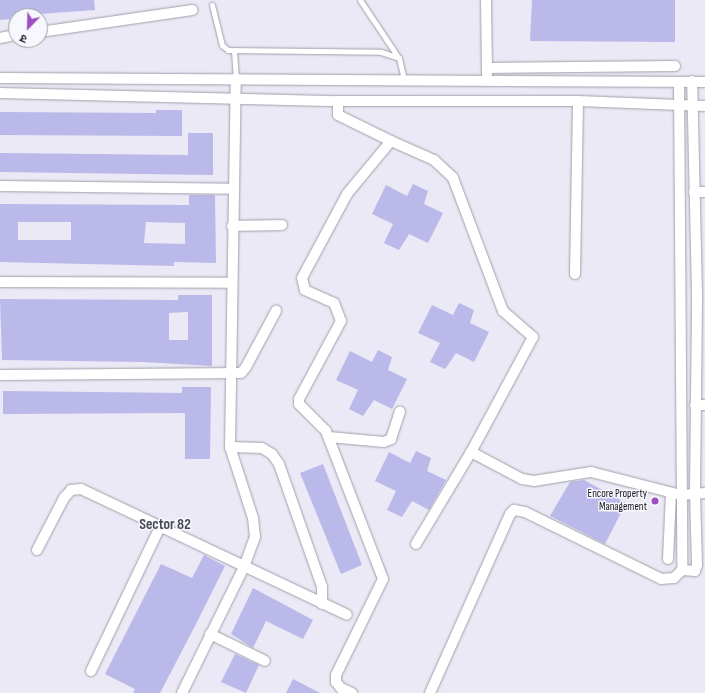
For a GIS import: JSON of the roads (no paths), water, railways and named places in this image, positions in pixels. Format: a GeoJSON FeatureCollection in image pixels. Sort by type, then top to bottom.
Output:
{"type":"FeatureCollection","features":[{"type":"Feature","properties":{"kind":"street"},"geometry":{"type":"LineString","coordinates":[[486,0],[487,81]]}},
{"type":"Feature","properties":{"kind":"street"},"geometry":{"type":"LineString","coordinates":[[48,31],[192,10]]}},
{"type":"Feature","properties":{"kind":"street"},"geometry":{"type":"LineString","coordinates":[[487,68],[675,66]]}},
{"type":"Feature","properties":{"kind":"street"},"geometry":{"type":"LineString","coordinates":[[0,78],[236,78],[405,82],[487,81],[679,84],[692,81],[705,82]]}},
{"type":"Feature","properties":{"kind":"street"},"geometry":{"type":"LineString","coordinates":[[182,693],[244,567],[255,537],[254,518],[230,447],[234,97],[236,78]]}},
{"type":"Feature","properties":{"kind":"street"},"geometry":{"type":"LineString","coordinates":[[682,570],[695,571],[697,565],[700,493],[701,294],[694,192],[692,81]]}},
{"type":"Feature","properties":{"kind":"street"},"geometry":{"type":"LineString","coordinates":[[430,693],[510,514],[514,510],[525,512],[661,579],[674,578],[682,570],[679,84]]}},
{"type":"Feature","properties":{"kind":"street"},"geometry":{"type":"LineString","coordinates":[[0,93],[234,97],[338,101],[578,101],[705,106]]}},
{"type":"Feature","properties":{"kind":"street"},"geometry":{"type":"LineString","coordinates":[[338,101],[338,115],[434,160],[453,178],[503,310],[529,331],[533,338],[471,452],[416,544]]}},
{"type":"Feature","properties":{"kind":"street"},"geometry":{"type":"LineString","coordinates":[[575,274],[578,101]]}},
{"type":"Feature","properties":{"kind":"street"},"geometry":{"type":"LineString","coordinates":[[352,693],[340,688],[336,682],[336,675],[383,578],[329,437],[319,422],[302,410],[299,399],[341,321],[340,312],[334,304],[305,290],[302,278],[347,194],[387,139]]}},
{"type":"Feature","properties":{"kind":"street"},"geometry":{"type":"LineString","coordinates":[[0,186],[233,189]]}},
{"type":"Feature","properties":{"kind":"street"},"geometry":{"type":"LineString","coordinates":[[694,192],[705,192]]}},
{"type":"Feature","properties":{"kind":"street"},"geometry":{"type":"LineString","coordinates":[[232,226],[282,225]]}},
{"type":"Feature","properties":{"kind":"street"},"geometry":{"type":"LineString","coordinates":[[0,282],[231,283]]}},
{"type":"Feature","properties":{"kind":"street"},"geometry":{"type":"LineString","coordinates":[[0,375],[240,373],[246,367],[276,311]]}},
{"type":"Feature","properties":{"kind":"street"},"geometry":{"type":"LineString","coordinates":[[329,437],[384,442],[391,439],[400,411]]}},
{"type":"Feature","properties":{"kind":"street"},"geometry":{"type":"LineString","coordinates":[[230,447],[262,448],[272,454],[279,464],[322,587],[322,604]]}},
{"type":"Feature","properties":{"kind":"street"},"geometry":{"type":"LineString","coordinates":[[471,452],[522,479],[534,481],[591,472],[670,493],[681,495],[700,493]]}},
{"type":"Feature","properties":{"kind":"street"},"geometry":{"type":"LineString","coordinates":[[37,550],[71,490],[81,489],[347,615]]}},
{"type":"Feature","properties":{"kind":"street"},"geometry":{"type":"LineString","coordinates":[[668,559],[670,493]]}},
{"type":"Feature","properties":{"kind":"street"},"geometry":{"type":"LineString","coordinates":[[91,671],[160,527]]}},
{"type":"Feature","properties":{"kind":"street"},"geometry":{"type":"LineString","coordinates":[[210,634],[265,662]]}},
{"type":"Feature","properties":{"kind":"lane"},"geometry":{"type":"LineString","coordinates":[[360,0],[399,58],[405,82]]}},
{"type":"Feature","properties":{"kind":"lane"},"geometry":{"type":"LineString","coordinates":[[212,5],[222,45],[234,51],[381,52],[399,58]]}},
{"type":"Feature","properties":{"kind":"lane"},"geometry":{"type":"LineString","coordinates":[[234,51],[236,78]]}},
{"type":"Feature","properties":{"kind":"place","name":"Encore Property Management"},"geometry":{"type":"Point","coordinates":[655,501]}},
{"type":"Feature","properties":{"kind":"district","name":"Sector 82"},"geometry":{"type":"Point","coordinates":[165,525]}}]}
